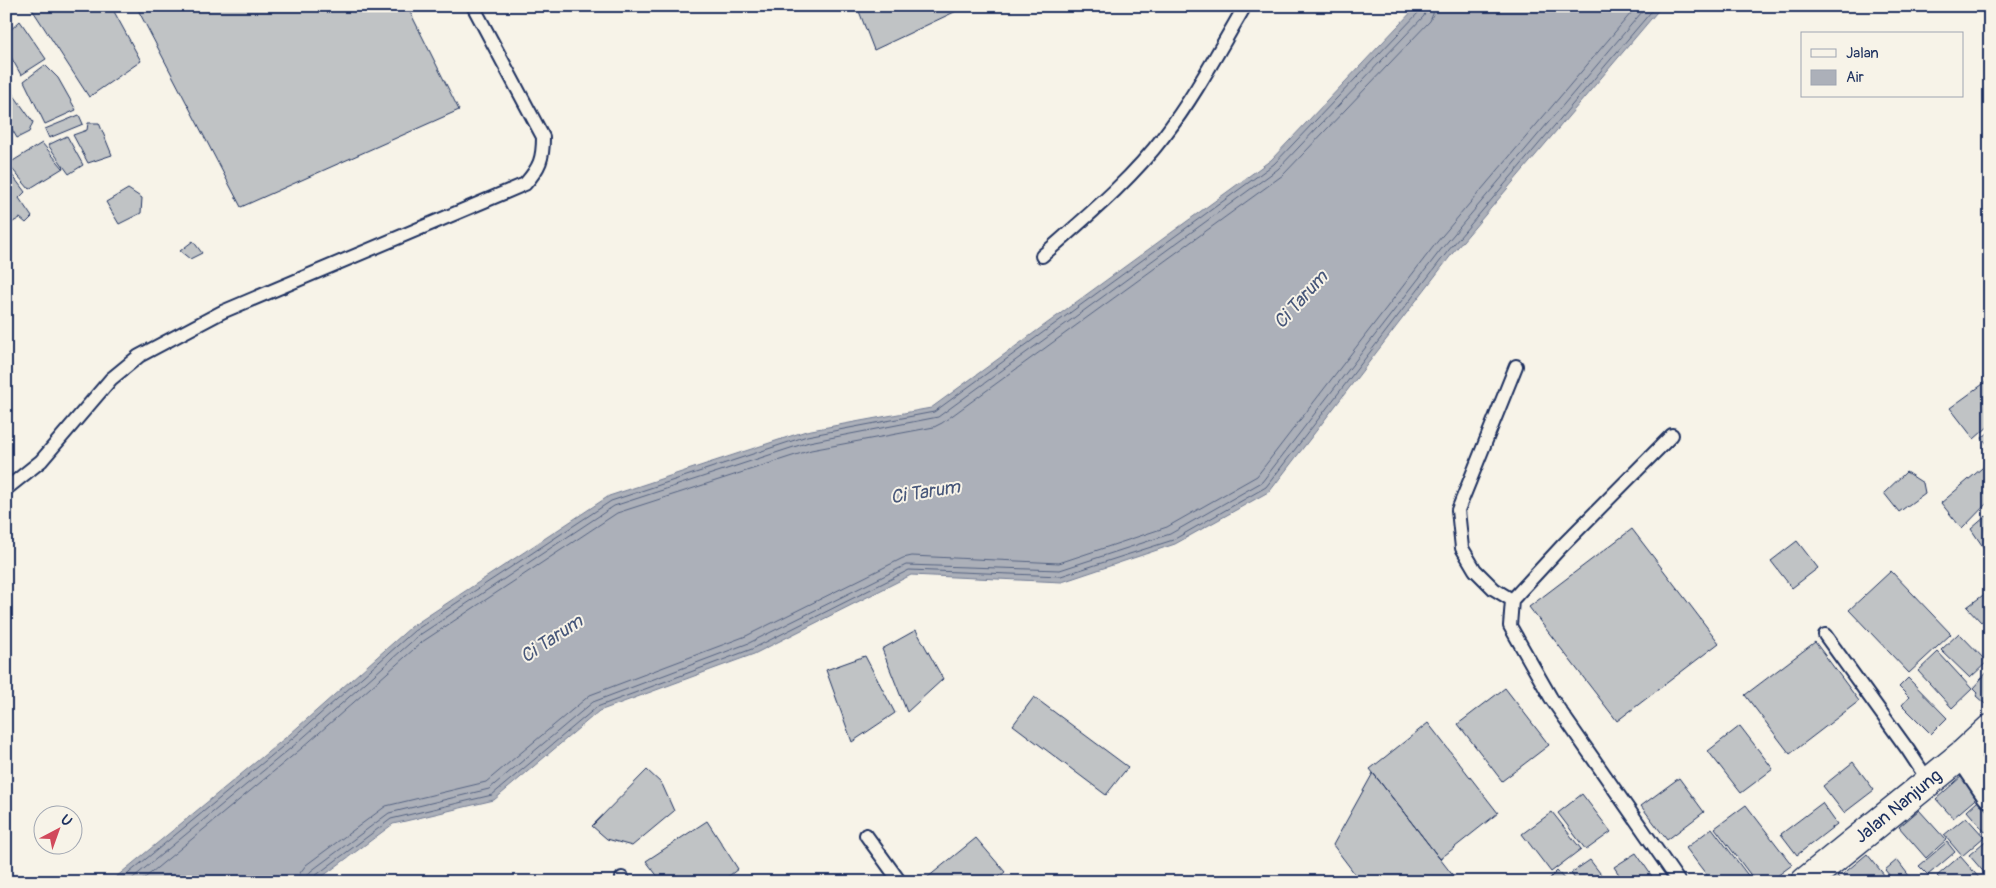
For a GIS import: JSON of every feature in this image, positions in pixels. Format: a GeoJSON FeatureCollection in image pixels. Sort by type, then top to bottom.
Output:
{"type":"FeatureCollection","features":[{"type":"Feature","properties":{"kind":"main road","name":"Jalan Nanjung"},"geometry":{"type":"LineString","coordinates":[[1805,882],[1963,754],[1990,729]]}},
{"type":"Feature","properties":{"kind":"street"},"geometry":{"type":"LineString","coordinates":[[1963,754],[1990,794]]}},
{"type":"Feature","properties":{"kind":"lane"},"geometry":{"type":"LineString","coordinates":[[6,489],[41,461],[111,379],[139,356],[222,312],[525,184],[537,170],[543,155],[543,137],[473,6]]}},
{"type":"Feature","properties":{"kind":"lane"},"geometry":{"type":"LineString","coordinates":[[1042,256],[1107,200],[1164,137],[1186,105],[1245,6]]}},
{"type":"Feature","properties":{"kind":"lane"},"geometry":{"type":"LineString","coordinates":[[1512,600],[1494,589],[1475,570],[1462,548],[1458,510],[1516,366]]}},
{"type":"Feature","properties":{"kind":"lane"},"geometry":{"type":"LineString","coordinates":[[1672,435],[1562,546],[1512,600],[1510,626],[1550,698],[1679,882]]}},
{"type":"Feature","properties":{"kind":"lane"},"geometry":{"type":"LineString","coordinates":[[1824,635],[1908,750],[1929,782]]}},
{"type":"Feature","properties":{"kind":"lane"},"geometry":{"type":"LineString","coordinates":[[866,835],[900,882]]}},
{"type":"Feature","properties":{"kind":"water","name":"Ci Tarum"},"geometry":{"type":"Polygon","coordinates":[[[1417,6],[1662,6],[1452,254],[1270,491],[1175,544],[1062,582],[911,575],[754,654],[599,711],[494,800],[393,824],[315,882],[110,882],[290,734],[411,627],[609,496],[806,431],[931,408],[1271,160],[1417,6]]]}},
{"type":"Feature","properties":{"kind":"building"},"geometry":{"type":"Polygon","coordinates":[[[30,6],[111,6],[141,61],[89,97],[30,6]]]}},
{"type":"Feature","properties":{"kind":"building"},"geometry":{"type":"Polygon","coordinates":[[[136,6],[407,6],[459,110],[241,207],[136,6]]]}},
{"type":"Feature","properties":{"kind":"building"},"geometry":{"type":"Polygon","coordinates":[[[857,6],[967,6],[874,50],[857,6]]]}},
{"type":"Feature","properties":{"kind":"building"},"geometry":{"type":"Polygon","coordinates":[[[20,21],[46,59],[21,75],[6,48],[6,34],[20,21]]]}},
{"type":"Feature","properties":{"kind":"building"},"geometry":{"type":"Polygon","coordinates":[[[45,65],[58,78],[76,110],[45,124],[24,81],[45,65]]]}},
{"type":"Feature","properties":{"kind":"building"},"geometry":{"type":"Polygon","coordinates":[[[13,94],[33,122],[29,132],[17,138],[6,119],[6,99],[13,94]]]}},
{"type":"Feature","properties":{"kind":"building"},"geometry":{"type":"Polygon","coordinates":[[[79,115],[83,124],[49,138],[45,129],[79,115]]]}},
{"type":"Feature","properties":{"kind":"building"},"geometry":{"type":"Polygon","coordinates":[[[88,123],[99,123],[112,155],[88,163],[73,135],[87,130],[88,123]]]}},
{"type":"Feature","properties":{"kind":"building"},"geometry":{"type":"Polygon","coordinates":[[[67,136],[83,165],[69,174],[48,145],[67,136]]]}},
{"type":"Feature","properties":{"kind":"building"},"geometry":{"type":"Polygon","coordinates":[[[42,143],[63,168],[29,189],[8,164],[42,143]]]}},
{"type":"Feature","properties":{"kind":"building"},"geometry":{"type":"Polygon","coordinates":[[[6,167],[25,192],[19,198],[32,217],[26,223],[20,218],[6,226],[6,191],[11,187],[6,179],[6,167]]]}},
{"type":"Feature","properties":{"kind":"building"},"geometry":{"type":"Polygon","coordinates":[[[128,189],[142,198],[141,213],[119,224],[106,202],[128,189]]]}},
{"type":"Feature","properties":{"kind":"building"},"geometry":{"type":"Polygon","coordinates":[[[193,241],[202,253],[190,259],[180,251],[193,241]]]}},
{"type":"Feature","properties":{"kind":"building"},"geometry":{"type":"Polygon","coordinates":[[[1990,379],[1990,425],[1974,439],[1950,408],[1990,379]]]}},
{"type":"Feature","properties":{"kind":"building"},"geometry":{"type":"Polygon","coordinates":[[[1990,431],[1990,447],[1982,438],[1990,431]]]}},
{"type":"Feature","properties":{"kind":"building"},"geometry":{"type":"Polygon","coordinates":[[[1988,463],[1990,464],[1990,500],[1962,529],[1941,503],[1988,463]]]}},
{"type":"Feature","properties":{"kind":"building"},"geometry":{"type":"Polygon","coordinates":[[[1906,472],[1923,483],[1925,493],[1899,512],[1884,493],[1906,472]]]}},
{"type":"Feature","properties":{"kind":"building"},"geometry":{"type":"Polygon","coordinates":[[[1986,516],[1990,519],[1990,557],[1971,529],[1986,516]]]}},
{"type":"Feature","properties":{"kind":"building"},"geometry":{"type":"Polygon","coordinates":[[[1632,529],[1719,643],[1617,721],[1529,607],[1632,529]]]}},
{"type":"Feature","properties":{"kind":"building"},"geometry":{"type":"Polygon","coordinates":[[[1797,541],[1818,568],[1792,588],[1771,561],[1797,541]]]}},
{"type":"Feature","properties":{"kind":"building"},"geometry":{"type":"Polygon","coordinates":[[[1891,571],[1951,634],[1909,673],[1849,610],[1891,571]]]}},
{"type":"Feature","properties":{"kind":"building"},"geometry":{"type":"Polygon","coordinates":[[[1990,590],[1990,615],[1981,622],[1967,607],[1990,590]]]}},
{"type":"Feature","properties":{"kind":"building"},"geometry":{"type":"Polygon","coordinates":[[[916,630],[943,679],[907,712],[882,649],[916,630]]]}},
{"type":"Feature","properties":{"kind":"building"},"geometry":{"type":"Polygon","coordinates":[[[1959,633],[1987,662],[1970,678],[1941,650],[1959,633]]]}},
{"type":"Feature","properties":{"kind":"building"},"geometry":{"type":"Polygon","coordinates":[[[1815,642],[1859,701],[1790,754],[1745,695],[1815,642]]]}},
{"type":"Feature","properties":{"kind":"building"},"geometry":{"type":"Polygon","coordinates":[[[1938,652],[1972,689],[1952,708],[1918,671],[1938,652]]]}},
{"type":"Feature","properties":{"kind":"building"},"geometry":{"type":"Polygon","coordinates":[[[865,656],[895,713],[852,742],[826,670],[865,656]]]}},
{"type":"Feature","properties":{"kind":"building"},"geometry":{"type":"Polygon","coordinates":[[[1989,670],[1990,703],[1988,701],[1985,704],[1976,696],[1978,693],[1973,688],[1989,670]]]}},
{"type":"Feature","properties":{"kind":"building"},"geometry":{"type":"Polygon","coordinates":[[[1908,678],[1947,718],[1931,734],[1902,705],[1909,697],[1899,687],[1908,678]]]}},
{"type":"Feature","properties":{"kind":"building"},"geometry":{"type":"Polygon","coordinates":[[[1505,688],[1549,745],[1502,781],[1458,724],[1505,688]]]}},
{"type":"Feature","properties":{"kind":"building"},"geometry":{"type":"Polygon","coordinates":[[[1034,697],[1128,767],[1106,795],[1013,725],[1034,697]]]}},
{"type":"Feature","properties":{"kind":"building"},"geometry":{"type":"Polygon","coordinates":[[[1428,723],[1498,813],[1440,859],[1370,769],[1428,723]]]}},
{"type":"Feature","properties":{"kind":"building"},"geometry":{"type":"Polygon","coordinates":[[[1740,726],[1773,769],[1741,793],[1708,751],[1740,726]]]}},
{"type":"Feature","properties":{"kind":"building"},"geometry":{"type":"Polygon","coordinates":[[[1990,753],[1990,780],[1975,766],[1990,753]]]}},
{"type":"Feature","properties":{"kind":"building"},"geometry":{"type":"Polygon","coordinates":[[[1853,762],[1874,790],[1844,813],[1823,786],[1853,762]]]}},
{"type":"Feature","properties":{"kind":"building"},"geometry":{"type":"Polygon","coordinates":[[[647,770],[662,784],[674,811],[632,846],[607,839],[592,826],[647,770]]]}},
{"type":"Feature","properties":{"kind":"building"},"geometry":{"type":"Polygon","coordinates":[[[1373,773],[1458,882],[1361,882],[1333,845],[1373,773]]]}},
{"type":"Feature","properties":{"kind":"building"},"geometry":{"type":"Polygon","coordinates":[[[1963,775],[1980,795],[1953,818],[1936,799],[1963,775]]]}},
{"type":"Feature","properties":{"kind":"building"},"geometry":{"type":"Polygon","coordinates":[[[1679,778],[1704,812],[1667,840],[1641,806],[1679,778]]]}},
{"type":"Feature","properties":{"kind":"building"},"geometry":{"type":"Polygon","coordinates":[[[1582,794],[1611,832],[1586,850],[1558,813],[1582,794]]]}},
{"type":"Feature","properties":{"kind":"building"},"geometry":{"type":"Polygon","coordinates":[[[1978,801],[1990,814],[1990,829],[1985,832],[1967,811],[1978,801]]]}},
{"type":"Feature","properties":{"kind":"building"},"geometry":{"type":"Polygon","coordinates":[[[1822,803],[1837,824],[1797,855],[1781,834],[1822,803]]]}},
{"type":"Feature","properties":{"kind":"building"},"geometry":{"type":"Polygon","coordinates":[[[1746,805],[1792,865],[1769,882],[1756,882],[1715,828],[1746,805]]]}},
{"type":"Feature","properties":{"kind":"building"},"geometry":{"type":"Polygon","coordinates":[[[1919,810],[1946,840],[1926,858],[1899,827],[1919,810]]]}},
{"type":"Feature","properties":{"kind":"building"},"geometry":{"type":"Polygon","coordinates":[[[1552,812],[1581,849],[1551,872],[1522,834],[1552,812]]]}},
{"type":"Feature","properties":{"kind":"building"},"geometry":{"type":"Polygon","coordinates":[[[1966,817],[1984,837],[1962,856],[1944,835],[1966,817]]]}},
{"type":"Feature","properties":{"kind":"building"},"geometry":{"type":"Polygon","coordinates":[[[707,821],[738,869],[721,882],[662,882],[646,861],[707,821]]]}},
{"type":"Feature","properties":{"kind":"building"},"geometry":{"type":"Polygon","coordinates":[[[1712,828],[1753,882],[1712,882],[1686,848],[1712,828]]]}},
{"type":"Feature","properties":{"kind":"building"},"geometry":{"type":"Polygon","coordinates":[[[1990,837],[1990,875],[1988,877],[1969,855],[1990,837]]]}},
{"type":"Feature","properties":{"kind":"building"},"geometry":{"type":"Polygon","coordinates":[[[976,838],[1005,872],[993,882],[922,882],[976,838]]]}},
{"type":"Feature","properties":{"kind":"building"},"geometry":{"type":"Polygon","coordinates":[[[1947,842],[1955,852],[1928,875],[1919,866],[1947,842]]]}},
{"type":"Feature","properties":{"kind":"building"},"geometry":{"type":"Polygon","coordinates":[[[1636,853],[1656,882],[1624,882],[1614,867],[1636,853]]]}},
{"type":"Feature","properties":{"kind":"building"},"geometry":{"type":"Polygon","coordinates":[[[1867,854],[1885,876],[1879,882],[1847,882],[1842,875],[1867,854]]]}},
{"type":"Feature","properties":{"kind":"building"},"geometry":{"type":"Polygon","coordinates":[[[1960,856],[1980,879],[1976,882],[1943,882],[1937,876],[1960,856]]]}},
{"type":"Feature","properties":{"kind":"building"},"geometry":{"type":"Polygon","coordinates":[[[1590,860],[1607,882],[1577,882],[1571,873],[1590,860]]]}},
{"type":"Feature","properties":{"kind":"building"},"geometry":{"type":"Polygon","coordinates":[[[1897,860],[1910,877],[1903,882],[1895,882],[1885,870],[1897,860]]]}},
{"type":"Feature","properties":{"kind":"building"},"geometry":{"type":"Polygon","coordinates":[[[1557,871],[1567,882],[1546,882],[1557,871]]]}},
{"type":"Feature","properties":{"kind":"building"},"geometry":{"type":"Polygon","coordinates":[[[1835,873],[1842,882],[1825,882],[1835,873]]]}}]}
